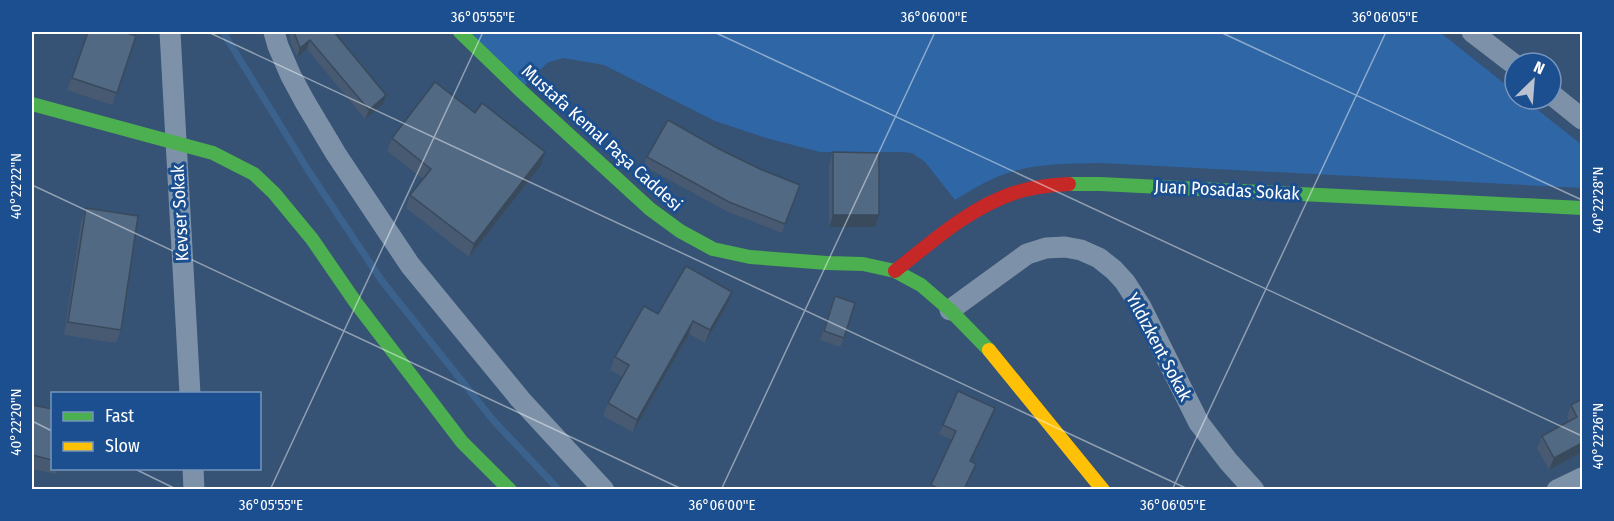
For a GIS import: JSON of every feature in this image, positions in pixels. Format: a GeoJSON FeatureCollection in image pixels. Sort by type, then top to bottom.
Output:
{"type":"FeatureCollection","features":[{"type":"Feature","properties":{"kind":"street","name":"Kevser Sokak"},"geometry":{"type":"LineString","coordinates":[[170,32],[190,392]]}},
{"type":"Feature","properties":{"kind":"street"},"geometry":{"type":"LineString","coordinates":[[274,32],[291,76],[305,102],[336,154],[410,265],[519,399],[604,489]]}},
{"type":"Feature","properties":{"kind":"street","name":"Mustafa Kemal Paşa Caddesi"},"geometry":{"type":"LineString","coordinates":[[460,32],[650,209],[688,236],[713,249],[750,257],[863,264],[896,271],[921,285],[987,347],[1103,489]]}},
{"type":"Feature","properties":{"kind":"street"},"geometry":{"type":"LineString","coordinates":[[1472,32],[1503,56]]}},
{"type":"Feature","properties":{"kind":"street"},"geometry":{"type":"LineString","coordinates":[[32,104],[213,153],[254,174],[274,193],[312,239],[356,303],[462,442],[510,489]]}},
{"type":"Feature","properties":{"kind":"street"},"geometry":{"type":"LineString","coordinates":[[1563,104],[1582,119]]}},
{"type":"Feature","properties":{"kind":"street","name":"Juan Posadas Sokak"},"geometry":{"type":"LineString","coordinates":[[896,271],[984,206],[1030,188],[1064,184],[1582,208]]}},
{"type":"Feature","properties":{"kind":"street","name":"Yıldızkent Sokak"},"geometry":{"type":"LineString","coordinates":[[950,310],[1027,254],[1046,248],[1065,247],[1081,250],[1099,258],[1125,282],[1141,308],[1199,423],[1228,462],[1254,489]]}},
{"type":"Feature","properties":{"kind":"street"},"geometry":{"type":"LineString","coordinates":[[194,470],[194,489]]}},
{"type":"Feature","properties":{"kind":"street"},"geometry":{"type":"LineString","coordinates":[[1557,489],[1582,478]]}},
{"type":"Feature","properties":{"kind":"shaded area"},"geometry":{"type":"Polygon","coordinates":[[[460,32],[1441,33],[1503,82],[1503,111],[1539,111],[1582,145],[1582,188],[1101,163],[1050,165],[1014,171],[990,180],[955,200],[925,162],[912,153],[820,152],[766,138],[715,121],[604,65],[563,58],[547,63],[520,90],[460,32]]]}},
{"type":"Feature","properties":{"kind":"building"},"geometry":{"type":"Polygon","coordinates":[[[88,32],[124,32],[136,36],[117,93],[72,78],[88,32]]]}},
{"type":"Feature","properties":{"kind":"building"},"geometry":{"type":"Polygon","coordinates":[[[294,32],[334,32],[386,95],[369,110],[310,40],[300,48],[294,32]]]}},
{"type":"Feature","properties":{"kind":"building"},"geometry":{"type":"Polygon","coordinates":[[[435,82],[475,113],[482,103],[545,152],[474,244],[410,195],[431,169],[392,138],[435,82]]]}},
{"type":"Feature","properties":{"kind":"building"},"geometry":{"type":"Polygon","coordinates":[[[668,120],[719,149],[800,185],[785,224],[729,202],[647,157],[668,120]]]}},
{"type":"Feature","properties":{"kind":"building"},"geometry":{"type":"Polygon","coordinates":[[[833,152],[879,153],[879,215],[833,215],[833,152]]]}},
{"type":"Feature","properties":{"kind":"building"},"geometry":{"type":"Polygon","coordinates":[[[86,208],[138,216],[121,330],[68,322],[86,208]]]}},
{"type":"Feature","properties":{"kind":"building"},"geometry":{"type":"Polygon","coordinates":[[[686,266],[732,292],[710,330],[693,321],[637,420],[608,403],[629,365],[615,357],[644,306],[658,314],[686,266]]]}},
{"type":"Feature","properties":{"kind":"building"},"geometry":{"type":"Polygon","coordinates":[[[835,296],[855,303],[844,338],[824,331],[835,296]]]}},
{"type":"Feature","properties":{"kind":"building"},"geometry":{"type":"Polygon","coordinates":[[[958,391],[995,408],[970,461],[976,464],[964,489],[940,489],[931,485],[956,431],[943,425],[958,391]]]}},
{"type":"Feature","properties":{"kind":"building"},"geometry":{"type":"Polygon","coordinates":[[[1582,399],[1582,443],[1554,458],[1542,436],[1577,417],[1571,405],[1582,399]]]}},
{"type":"Feature","properties":{"kind":"building"},"geometry":{"type":"Polygon","coordinates":[[[32,405],[51,409],[51,460],[32,455],[32,405]]]}},
{"type":"Feature","properties":{"kind":"waterway"},"geometry":{"type":"LineString","coordinates":[[224,32],[308,170],[382,281],[493,420],[559,490]]}},
{"type":"Feature","properties":{"kind":"traffic: fast"},"geometry":{"type":"LineString","coordinates":[[460,32],[650,209],[680,231],[713,249],[750,257],[863,264],[895,271],[921,285],[950,310],[989,350]]}},
{"type":"Feature","properties":{"kind":"traffic: fast"},"geometry":{"type":"LineString","coordinates":[[32,104],[213,153],[254,174],[274,193],[312,239],[356,303],[462,442],[510,490]]}},
{"type":"Feature","properties":{"kind":"traffic: fast"},"geometry":{"type":"LineString","coordinates":[[1069,184],[1582,208]]}},
{"type":"Feature","properties":{"kind":"traffic: slow"},"geometry":{"type":"LineString","coordinates":[[989,350],[1103,490]]}},
{"type":"Feature","properties":{"kind":"traffic: jam"},"geometry":{"type":"LineString","coordinates":[[895,271],[951,227],[997,199],[1028,189],[1069,184]]}}]}
